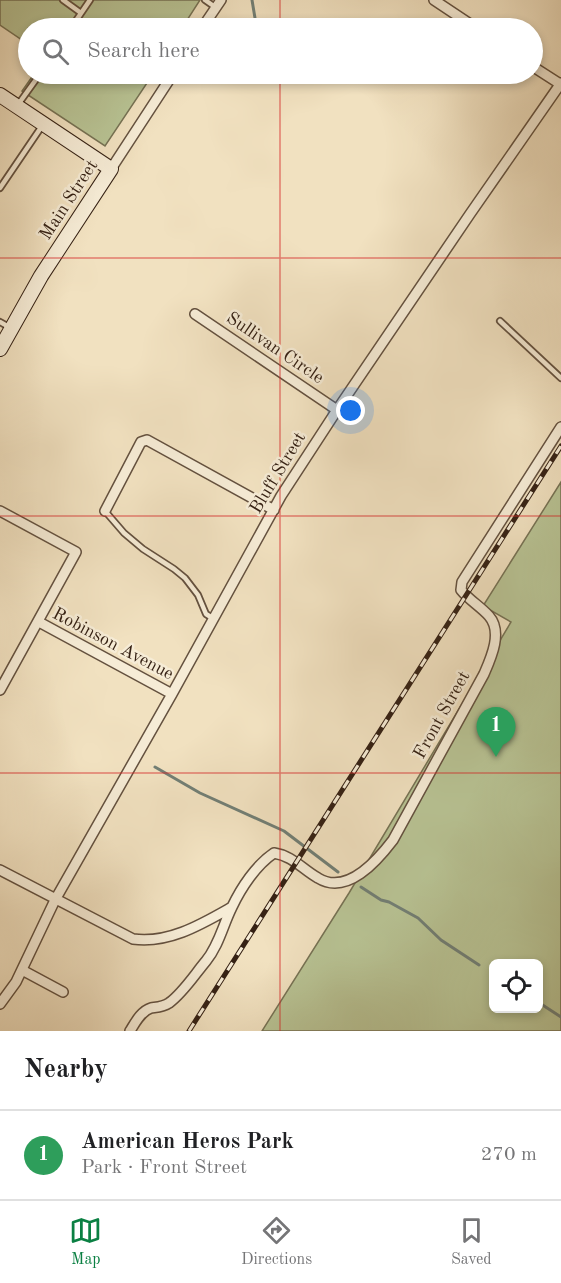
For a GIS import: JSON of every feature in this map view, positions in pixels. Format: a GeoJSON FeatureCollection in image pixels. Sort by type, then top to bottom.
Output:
{"type":"FeatureCollection","features":[{"type":"Feature","properties":{"kind":"street"},"geometry":{"type":"LineString","coordinates":[[434,0],[461,18]]}},
{"type":"Feature","properties":{"kind":"street"},"geometry":{"type":"LineString","coordinates":[[209,18],[218,4]]}},
{"type":"Feature","properties":{"kind":"street"},"geometry":{"type":"LineString","coordinates":[[543,73],[560,84]]}},
{"type":"Feature","properties":{"kind":"street","name":"Main Street"},"geometry":{"type":"LineString","coordinates":[[4,334],[166,84]]}},
{"type":"Feature","properties":{"kind":"street","name":"Bluff Street"},"geometry":{"type":"LineString","coordinates":[[0,1004],[16,982],[55,900],[274,510],[337,410],[560,84]]}},
{"type":"Feature","properties":{"kind":"street"},"geometry":{"type":"LineString","coordinates":[[0,94],[111,169]]}},
{"type":"Feature","properties":{"kind":"street","name":"Sullivan Circle"},"geometry":{"type":"LineString","coordinates":[[195,314],[337,410]]}},
{"type":"Feature","properties":{"kind":"street","name":"Front Street"},"geometry":{"type":"LineString","coordinates":[[232,907],[251,876],[266,858],[274,853],[285,855],[328,884],[342,883],[361,873],[378,860],[393,840],[492,656],[495,642],[494,627],[490,617],[461,590],[462,582],[561,427]]}},
{"type":"Feature","properties":{"kind":"street"},"geometry":{"type":"LineString","coordinates":[[105,511],[141,442],[147,440],[274,510]]}},
{"type":"Feature","properties":{"kind":"street"},"geometry":{"type":"LineString","coordinates":[[0,511],[76,552],[0,690]]}},
{"type":"Feature","properties":{"kind":"street","name":"Robinson Avenue"},"geometry":{"type":"LineString","coordinates":[[39,622],[172,694]]}},
{"type":"Feature","properties":{"kind":"street"},"geometry":{"type":"LineString","coordinates":[[0,870],[134,939],[150,942],[200,927],[232,907]]}},
{"type":"Feature","properties":{"kind":"street"},"geometry":{"type":"LineString","coordinates":[[130,1031],[149,1008],[169,1003],[208,959],[225,927],[232,907]]}},
{"type":"Feature","properties":{"kind":"street"},"geometry":{"type":"LineString","coordinates":[[22,970],[63,992]]}},
{"type":"Feature","properties":{"kind":"lane"},"geometry":{"type":"LineString","coordinates":[[63,0],[81,13]]}},
{"type":"Feature","properties":{"kind":"lane"},"geometry":{"type":"LineString","coordinates":[[78,18],[90,0]]}},
{"type":"Feature","properties":{"kind":"lane"},"geometry":{"type":"LineString","coordinates":[[206,0],[218,4]]}},
{"type":"Feature","properties":{"kind":"lane"},"geometry":{"type":"LineString","coordinates":[[17,106],[33,84]]}},
{"type":"Feature","properties":{"kind":"lane"},"geometry":{"type":"LineString","coordinates":[[0,188],[43,123]]}},
{"type":"Feature","properties":{"kind":"lane"},"geometry":{"type":"LineString","coordinates":[[500,321],[561,378]]}},
{"type":"Feature","properties":{"kind":"lane"},"geometry":{"type":"LineString","coordinates":[[105,511],[136,544],[185,578],[198,595],[206,614],[214,619]]}},
{"type":"Feature","properties":{"kind":"green space"},"geometry":{"type":"Polygon","coordinates":[[[0,0],[200,0],[188,18],[18,18],[18,37],[0,25],[0,0]]]}},
{"type":"Feature","properties":{"kind":"green space"},"geometry":{"type":"Polygon","coordinates":[[[27,84],[146,84],[105,146],[22,91],[27,84]]]}},
{"type":"Feature","properties":{"kind":"green space"},"geometry":{"type":"Polygon","coordinates":[[[561,482],[561,1031],[262,1031],[349,893],[511,622],[483,606],[561,482]]]}},
{"type":"Feature","properties":{"kind":"waterway"},"geometry":{"type":"LineString","coordinates":[[252,0],[255,18]]}},
{"type":"Feature","properties":{"kind":"waterway"},"geometry":{"type":"LineString","coordinates":[[155,767],[200,793],[284,831],[338,872]]}},
{"type":"Feature","properties":{"kind":"waterway"},"geometry":{"type":"LineString","coordinates":[[361,887],[381,900],[418,918],[441,940],[479,965]]}},
{"type":"Feature","properties":{"kind":"waterway"},"geometry":{"type":"LineString","coordinates":[[543,1005],[561,1017]]}},
{"type":"Feature","properties":{"kind":"railway"},"geometry":{"type":"LineString","coordinates":[[189,1031],[561,446]]}},
{"type":"Feature","properties":{"kind":"place","name":"American Heros Park"},"geometry":{"type":"Point","coordinates":[496,757]}}]}
